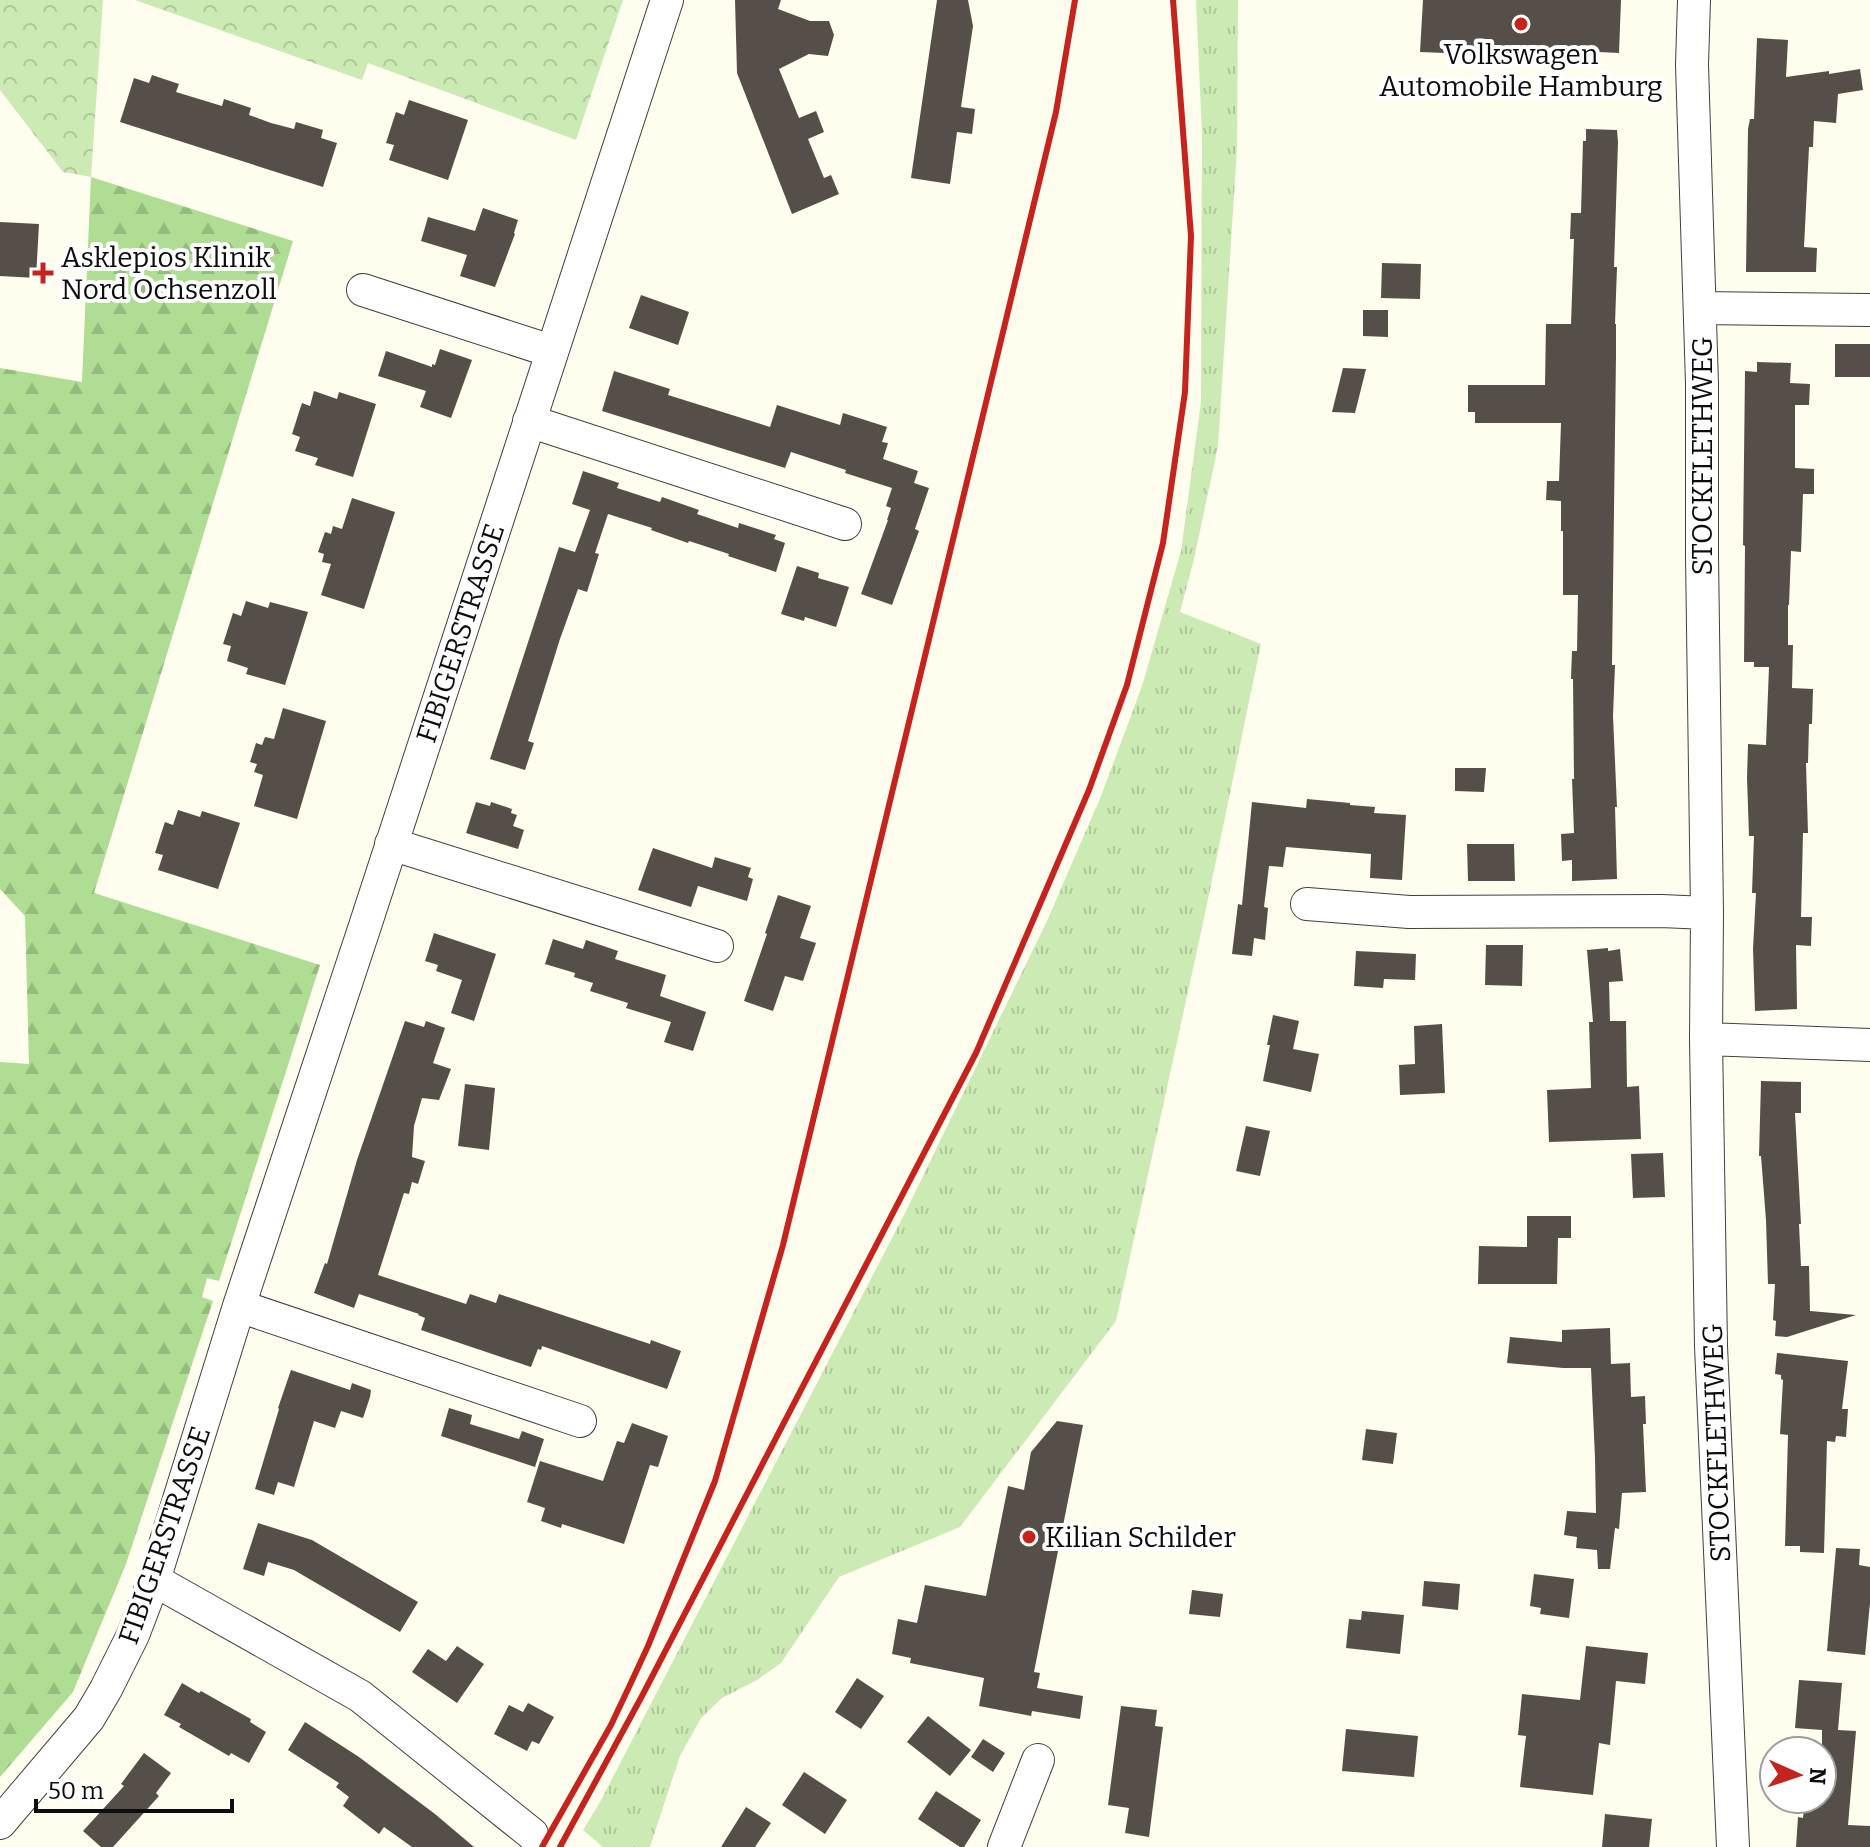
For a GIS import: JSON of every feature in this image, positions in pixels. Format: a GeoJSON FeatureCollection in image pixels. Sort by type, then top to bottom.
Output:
{"type":"FeatureCollection","features":[{"type":"Feature","properties":{"kind":"street","name":"FIBIGERSTRASSE"},"geometry":{"type":"LineString","coordinates":[[0,1823],[89,1718],[133,1635],[154,1580],[239,1306],[667,0]]}},
{"type":"Feature","properties":{"kind":"street","name":"STOCKFLETHWEG"},"geometry":{"type":"LineString","coordinates":[[1694,0],[1693,78],[1701,308],[1711,1346],[1733,1847]]}},
{"type":"Feature","properties":{"kind":"street"},"geometry":{"type":"LineString","coordinates":[[363,290],[551,351]]}},
{"type":"Feature","properties":{"kind":"street"},"geometry":{"type":"LineString","coordinates":[[1701,308],[1870,310]]}},
{"type":"Feature","properties":{"kind":"street"},"geometry":{"type":"LineString","coordinates":[[529,421],[845,524]]}},
{"type":"Feature","properties":{"kind":"street"},"geometry":{"type":"LineString","coordinates":[[391,844],[717,946]]}},
{"type":"Feature","properties":{"kind":"street"},"geometry":{"type":"LineString","coordinates":[[1307,904],[1409,912],[1707,913]]}},
{"type":"Feature","properties":{"kind":"street"},"geometry":{"type":"LineString","coordinates":[[1706,1039],[1870,1045]]}},
{"type":"Feature","properties":{"kind":"street"},"geometry":{"type":"LineString","coordinates":[[239,1306],[580,1421]]}},
{"type":"Feature","properties":{"kind":"street"},"geometry":{"type":"LineString","coordinates":[[154,1580],[360,1696],[532,1834]]}},
{"type":"Feature","properties":{"kind":"street"},"geometry":{"type":"LineString","coordinates":[[1004,1847],[1038,1760]]}},
{"type":"Feature","properties":{"kind":"green space"},"geometry":{"type":"Polygon","coordinates":[[[0,0],[103,0],[91,177],[63,172],[0,90],[0,0]]]}},
{"type":"Feature","properties":{"kind":"green space"},"geometry":{"type":"Polygon","coordinates":[[[135,0],[623,0],[576,140],[368,63],[362,80],[135,0]]]}},
{"type":"Feature","properties":{"kind":"green space"},"geometry":{"type":"Polygon","coordinates":[[[1196,0],[1238,0],[1237,148],[1218,446],[1180,612],[1261,644],[1116,1321],[960,1527],[839,1577],[781,1663],[722,1698],[701,1718],[680,1756],[650,1847],[603,1847],[583,1830],[905,1213],[1047,921],[1101,796],[1142,686],[1181,551],[1201,402],[1202,134],[1196,0]]]}},
{"type":"Feature","properties":{"kind":"green space"},"geometry":{"type":"Polygon","coordinates":[[[91,177],[293,241],[94,893],[320,965],[219,1281],[207,1278],[202,1297],[213,1301],[126,1564],[73,1692],[0,1777],[0,1062],[29,1064],[25,916],[0,889],[0,368],[82,382],[91,177]]]}},
{"type":"Feature","properties":{"kind":"building"},"geometry":{"type":"Polygon","coordinates":[[[735,0],[781,0],[778,9],[810,21],[829,21],[834,35],[828,56],[809,54],[779,69],[799,118],[816,111],[824,132],[808,139],[824,178],[831,175],[839,194],[792,214],[737,73],[735,0]]]}},
{"type":"Feature","properties":{"kind":"building"},"geometry":{"type":"Polygon","coordinates":[[[937,0],[968,0],[973,26],[961,107],[975,109],[972,134],[957,132],[950,184],[911,178],[937,0]]]}},
{"type":"Feature","properties":{"kind":"building","name":"Volkswagen Automobile Hamburg"},"geometry":{"type":"Polygon","coordinates":[[[1423,0],[1621,0],[1619,53],[1498,47],[1497,55],[1420,52],[1423,0]]]}},
{"type":"Feature","properties":{"kind":"building"},"geometry":{"type":"Polygon","coordinates":[[[1757,38],[1788,40],[1786,77],[1860,69],[1863,90],[1838,94],[1836,123],[1814,121],[1813,147],[1809,147],[1804,247],[1817,248],[1816,272],[1746,272],[1748,129],[1750,119],[1754,119],[1757,38]]]}},
{"type":"Feature","properties":{"kind":"building"},"geometry":{"type":"Polygon","coordinates":[[[152,75],[179,84],[176,92],[222,106],[224,99],[251,108],[249,115],[271,123],[294,129],[296,122],[323,130],[321,138],[337,143],[323,187],[120,122],[134,78],[149,83],[152,75]]]}},
{"type":"Feature","properties":{"kind":"building"},"geometry":{"type":"Polygon","coordinates":[[[409,100],[468,120],[448,180],[389,160],[394,145],[386,143],[396,112],[404,115],[409,100]]]}},
{"type":"Feature","properties":{"kind":"building"},"geometry":{"type":"Polygon","coordinates":[[[1586,129],[1617,130],[1618,142],[1614,267],[1617,267],[1612,665],[1615,665],[1613,716],[1617,879],[1572,881],[1572,860],[1562,861],[1561,834],[1574,833],[1571,679],[1572,651],[1577,651],[1578,595],[1563,595],[1561,501],[1546,500],[1547,481],[1559,481],[1561,423],[1475,423],[1475,412],[1468,412],[1468,385],[1545,385],[1546,324],[1571,324],[1574,239],[1570,239],[1571,213],[1581,213],[1586,129]]]}},
{"type":"Feature","properties":{"kind":"building"},"geometry":{"type":"Polygon","coordinates":[[[483,208],[518,220],[495,287],[460,276],[467,255],[421,241],[428,217],[475,231],[483,208]]]}},
{"type":"Feature","properties":{"kind":"building"},"geometry":{"type":"Polygon","coordinates":[[[0,222],[39,224],[36,278],[0,276],[0,222]]]}},
{"type":"Feature","properties":{"kind":"building"},"geometry":{"type":"Polygon","coordinates":[[[1382,263],[1421,264],[1420,299],[1381,298],[1382,263]]]}},
{"type":"Feature","properties":{"kind":"building"},"geometry":{"type":"Polygon","coordinates":[[[641,295],[689,312],[678,345],[629,328],[641,295]]]}},
{"type":"Feature","properties":{"kind":"building"},"geometry":{"type":"Polygon","coordinates":[[[1363,310],[1388,310],[1388,337],[1363,336],[1363,310]]]}},
{"type":"Feature","properties":{"kind":"building"},"geometry":{"type":"Polygon","coordinates":[[[1835,344],[1870,344],[1870,377],[1835,377],[1835,344]]]}},
{"type":"Feature","properties":{"kind":"building"},"geometry":{"type":"Polygon","coordinates":[[[440,349],[472,360],[451,418],[420,407],[426,391],[378,376],[386,351],[432,367],[440,349]]]}},
{"type":"Feature","properties":{"kind":"building"},"geometry":{"type":"Polygon","coordinates":[[[1757,362],[1791,363],[1790,383],[1810,384],[1809,405],[1795,405],[1795,468],[1814,469],[1814,494],[1803,494],[1801,552],[1791,551],[1788,605],[1788,645],[1793,645],[1792,688],[1813,689],[1806,763],[1808,833],[1803,833],[1801,917],[1812,917],[1811,946],[1796,945],[1797,1009],[1755,1011],[1753,949],[1756,893],[1752,893],[1754,836],[1749,836],[1748,744],[1766,745],[1769,667],[1754,667],[1754,662],[1744,662],[1743,545],[1745,371],[1757,372],[1757,362]]]}},
{"type":"Feature","properties":{"kind":"building"},"geometry":{"type":"Polygon","coordinates":[[[1343,368],[1366,369],[1355,413],[1332,412],[1343,368]]]}},
{"type":"Feature","properties":{"kind":"building"},"geometry":{"type":"Polygon","coordinates":[[[614,371],[670,389],[668,395],[770,427],[777,405],[840,425],[843,413],[887,427],[882,442],[888,443],[883,459],[918,471],[914,483],[929,488],[915,529],[919,531],[892,605],[861,594],[888,520],[891,508],[886,506],[892,488],[791,452],[785,468],[602,411],[614,371]]]}},
{"type":"Feature","properties":{"kind":"building"},"geometry":{"type":"Polygon","coordinates":[[[314,391],[337,399],[339,392],[376,404],[353,477],[315,465],[318,458],[295,451],[300,437],[292,434],[302,403],[310,406],[314,391]]]}},
{"type":"Feature","properties":{"kind":"building"},"geometry":{"type":"Polygon","coordinates":[[[583,471],[619,483],[617,488],[660,502],[662,497],[699,510],[697,514],[738,528],[739,523],[776,535],[774,539],[785,543],[776,572],[608,514],[595,553],[599,554],[587,592],[578,589],[560,639],[528,741],[534,743],[525,770],[490,759],[559,547],[575,552],[590,510],[572,504],[583,471]]]}},
{"type":"Feature","properties":{"kind":"building"},"geometry":{"type":"Polygon","coordinates":[[[352,498],[395,512],[364,609],[321,595],[331,564],[322,562],[324,554],[318,552],[325,532],[331,534],[333,526],[342,529],[352,498]]]}},
{"type":"Feature","properties":{"kind":"building"},"geometry":{"type":"Polygon","coordinates":[[[797,566],[819,573],[818,578],[849,587],[836,627],[805,617],[804,621],[781,614],[797,566]]]}},
{"type":"Feature","properties":{"kind":"building"},"geometry":{"type":"Polygon","coordinates":[[[246,601],[268,608],[270,602],[308,612],[285,685],[246,674],[248,668],[227,661],[231,646],[223,644],[233,613],[241,616],[246,601]]]}},
{"type":"Feature","properties":{"kind":"building"},"geometry":{"type":"Polygon","coordinates":[[[283,708],[326,721],[297,819],[254,806],[263,775],[254,772],[257,764],[250,762],[256,743],[262,745],[265,737],[274,739],[283,708]]]}},
{"type":"Feature","properties":{"kind":"building"},"geometry":{"type":"Polygon","coordinates":[[[1455,768],[1486,768],[1484,792],[1455,791],[1455,768]]]}},
{"type":"Feature","properties":{"kind":"building"},"geometry":{"type":"Polygon","coordinates":[[[1307,799],[1375,807],[1374,813],[1406,815],[1402,880],[1370,878],[1371,854],[1286,847],[1283,867],[1269,866],[1264,907],[1268,908],[1265,940],[1254,938],[1252,956],[1232,954],[1238,904],[1242,905],[1252,802],[1306,808],[1307,799]]]}},
{"type":"Feature","properties":{"kind":"building"},"geometry":{"type":"Polygon","coordinates":[[[476,802],[490,806],[491,802],[512,809],[511,813],[517,815],[513,826],[524,830],[518,849],[466,833],[476,802]]]}},
{"type":"Feature","properties":{"kind":"building"},"geometry":{"type":"Polygon","coordinates":[[[178,810],[200,817],[202,811],[240,823],[218,889],[158,870],[163,855],[155,853],[165,822],[173,825],[178,810]]]}},
{"type":"Feature","properties":{"kind":"building"},"geometry":{"type":"Polygon","coordinates":[[[1467,844],[1514,844],[1515,881],[1468,881],[1467,844]]]}},
{"type":"Feature","properties":{"kind":"building"},"geometry":{"type":"Polygon","coordinates":[[[653,848],[712,868],[715,857],[751,868],[748,877],[753,879],[747,901],[698,886],[691,907],[638,890],[653,848]]]}},
{"type":"Feature","properties":{"kind":"building"},"geometry":{"type":"Polygon","coordinates":[[[778,895],[811,906],[800,938],[816,943],[803,981],[785,976],[773,1011],[744,1001],[778,895]]]}},
{"type":"Feature","properties":{"kind":"building"},"geometry":{"type":"Polygon","coordinates":[[[434,933],[496,954],[474,1021],[451,1013],[462,980],[436,971],[438,965],[425,961],[434,933]]]}},
{"type":"Feature","properties":{"kind":"building"},"geometry":{"type":"Polygon","coordinates":[[[553,939],[583,949],[586,940],[618,951],[615,959],[666,975],[660,996],[706,1012],[693,1051],[664,1042],[671,1022],[626,1008],[628,1003],[590,991],[593,983],[574,977],[575,973],[545,964],[553,939]]]}},
{"type":"Feature","properties":{"kind":"building"},"geometry":{"type":"Polygon","coordinates":[[[1486,945],[1523,945],[1522,986],[1485,985],[1486,945]]]}},
{"type":"Feature","properties":{"kind":"building"},"geometry":{"type":"Polygon","coordinates":[[[1608,948],[1608,951],[1620,949],[1623,981],[1609,982],[1610,1021],[1626,1021],[1627,1087],[1639,1086],[1641,1139],[1549,1142],[1547,1090],[1591,1088],[1589,1022],[1593,1022],[1587,950],[1608,948]]]}},
{"type":"Feature","properties":{"kind":"building"},"geometry":{"type":"Polygon","coordinates":[[[1356,951],[1416,954],[1415,980],[1384,979],[1383,988],[1354,986],[1356,951]]]}},
{"type":"Feature","properties":{"kind":"building"},"geometry":{"type":"Polygon","coordinates":[[[1273,1015],[1299,1021],[1293,1049],[1319,1054],[1311,1092],[1263,1081],[1273,1015]]]}},
{"type":"Feature","properties":{"kind":"building"},"geometry":{"type":"Polygon","coordinates":[[[405,1021],[424,1027],[426,1021],[445,1028],[433,1063],[451,1069],[439,1100],[422,1098],[414,1126],[412,1157],[425,1161],[418,1184],[412,1182],[409,1194],[404,1193],[378,1275],[466,1304],[470,1294],[496,1303],[499,1294],[650,1344],[651,1340],[681,1351],[667,1389],[542,1346],[531,1367],[421,1330],[425,1318],[419,1314],[359,1294],[354,1308],[314,1293],[327,1264],[357,1160],[405,1021]]]}},
{"type":"Feature","properties":{"kind":"building"},"geometry":{"type":"Polygon","coordinates":[[[1442,1024],[1445,1093],[1400,1095],[1399,1065],[1415,1064],[1414,1026],[1442,1024]]]}},
{"type":"Feature","properties":{"kind":"building"},"geometry":{"type":"Polygon","coordinates":[[[1761,1081],[1801,1082],[1801,1113],[1795,1113],[1799,1224],[1801,1266],[1809,1266],[1810,1311],[1856,1315],[1787,1337],[1775,1336],[1775,1284],[1768,1284],[1766,1220],[1759,1156],[1761,1081]]]}},
{"type":"Feature","properties":{"kind":"building"},"geometry":{"type":"Polygon","coordinates":[[[465,1084],[495,1088],[489,1150],[458,1146],[465,1084]]]}},
{"type":"Feature","properties":{"kind":"building"},"geometry":{"type":"Polygon","coordinates":[[[1246,1126],[1270,1131],[1260,1176],[1236,1171],[1246,1126]]]}},
{"type":"Feature","properties":{"kind":"building"},"geometry":{"type":"Polygon","coordinates":[[[1663,1153],[1665,1197],[1633,1198],[1631,1154],[1663,1153]]]}},
{"type":"Feature","properties":{"kind":"building"},"geometry":{"type":"Polygon","coordinates":[[[1527,1216],[1571,1216],[1571,1238],[1558,1238],[1557,1284],[1478,1284],[1479,1246],[1527,1247],[1527,1216]]]}},
{"type":"Feature","properties":{"kind":"building"},"geometry":{"type":"Polygon","coordinates":[[[1610,1328],[1611,1364],[1630,1363],[1631,1397],[1645,1396],[1646,1492],[1622,1493],[1619,1529],[1615,1528],[1610,1569],[1598,1569],[1597,1550],[1576,1548],[1577,1537],[1564,1535],[1567,1511],[1596,1513],[1591,1368],[1507,1363],[1510,1337],[1562,1342],[1562,1330],[1610,1328]]]}},
{"type":"Feature","properties":{"kind":"building"},"geometry":{"type":"Polygon","coordinates":[[[1777,1353],[1848,1361],[1842,1409],[1848,1409],[1846,1437],[1836,1436],[1835,1442],[1827,1441],[1824,1553],[1800,1552],[1800,1546],[1785,1546],[1788,1435],[1780,1434],[1783,1380],[1781,1375],[1775,1374],[1777,1353]]]}},
{"type":"Feature","properties":{"kind":"building"},"geometry":{"type":"Polygon","coordinates":[[[291,1370],[350,1390],[352,1383],[371,1390],[363,1418],[341,1411],[335,1428],[314,1421],[294,1487],[278,1482],[274,1495],[255,1489],[291,1370]]]}},
{"type":"Feature","properties":{"kind":"building"},"geometry":{"type":"Polygon","coordinates":[[[449,1408],[472,1415],[470,1424],[519,1439],[522,1431],[544,1439],[535,1467],[441,1436],[449,1408]]]}},
{"type":"Feature","properties":{"kind":"building","name":"Kilian Schilder"},"geometry":{"type":"Polygon","coordinates":[[[1057,1421],[1083,1425],[1034,1672],[1040,1673],[1037,1688],[1083,1696],[1080,1719],[1032,1711],[1031,1716],[979,1706],[984,1678],[910,1663],[911,1658],[892,1654],[898,1619],[917,1623],[925,1585],[986,1596],[1008,1486],[1024,1490],[1031,1452],[1057,1421]]]}},
{"type":"Feature","properties":{"kind":"building"},"geometry":{"type":"Polygon","coordinates":[[[632,1423],[668,1436],[658,1467],[650,1465],[624,1544],[562,1524],[561,1528],[541,1521],[545,1508],[527,1502],[540,1461],[603,1481],[617,1441],[624,1443],[632,1423]]]}},
{"type":"Feature","properties":{"kind":"building"},"geometry":{"type":"Polygon","coordinates":[[[1366,1429],[1397,1433],[1393,1464],[1362,1460],[1366,1429]]]}},
{"type":"Feature","properties":{"kind":"building"},"geometry":{"type":"Polygon","coordinates":[[[258,1523],[312,1540],[418,1602],[400,1632],[294,1570],[268,1562],[264,1576],[243,1569],[258,1523]]]}},
{"type":"Feature","properties":{"kind":"building"},"geometry":{"type":"Polygon","coordinates":[[[1836,1548],[1860,1549],[1859,1565],[1870,1567],[1865,1655],[1827,1651],[1836,1548]]]}},
{"type":"Feature","properties":{"kind":"building"},"geometry":{"type":"Polygon","coordinates":[[[1534,1574],[1574,1579],[1569,1618],[1540,1614],[1541,1608],[1530,1606],[1534,1574]]]}},
{"type":"Feature","properties":{"kind":"building"},"geometry":{"type":"Polygon","coordinates":[[[1424,1581],[1460,1584],[1458,1610],[1422,1606],[1424,1581]]]}},
{"type":"Feature","properties":{"kind":"building"},"geometry":{"type":"Polygon","coordinates":[[[1192,1590],[1223,1594],[1220,1617],[1189,1614],[1192,1590]]]}},
{"type":"Feature","properties":{"kind":"building"},"geometry":{"type":"Polygon","coordinates":[[[1362,1611],[1404,1615],[1400,1654],[1346,1648],[1349,1619],[1361,1620],[1362,1611]]]}},
{"type":"Feature","properties":{"kind":"building"},"geometry":{"type":"Polygon","coordinates":[[[457,1646],[484,1664],[457,1703],[412,1672],[428,1649],[446,1661],[457,1646]]]}},
{"type":"Feature","properties":{"kind":"building"},"geometry":{"type":"Polygon","coordinates":[[[1586,1646],[1648,1653],[1645,1684],[1616,1681],[1610,1745],[1599,1743],[1593,1795],[1520,1787],[1526,1736],[1518,1735],[1522,1694],[1580,1700],[1586,1646]]]}},
{"type":"Feature","properties":{"kind":"building"},"geometry":{"type":"Polygon","coordinates":[[[857,1678],[884,1696],[861,1729],[835,1712],[857,1678]]]}},
{"type":"Feature","properties":{"kind":"building"},"geometry":{"type":"Polygon","coordinates":[[[1799,1680],[1842,1683],[1838,1730],[1856,1731],[1848,1825],[1870,1826],[1870,1847],[1796,1847],[1798,1817],[1838,1815],[1838,1735],[1822,1735],[1822,1730],[1795,1728],[1799,1680]]]}},
{"type":"Feature","properties":{"kind":"building"},"geometry":{"type":"Polygon","coordinates":[[[182,1683],[251,1719],[250,1722],[266,1732],[249,1763],[231,1753],[229,1756],[164,1715],[182,1683]]]}},
{"type":"Feature","properties":{"kind":"building"},"geometry":{"type":"Polygon","coordinates":[[[528,1703],[554,1717],[539,1744],[532,1741],[527,1751],[494,1734],[509,1705],[523,1712],[528,1703]]]}},
{"type":"Feature","properties":{"kind":"building"},"geometry":{"type":"Polygon","coordinates":[[[1121,1706],[1157,1710],[1155,1726],[1163,1727],[1149,1837],[1125,1833],[1129,1808],[1108,1805],[1121,1706]]]}},
{"type":"Feature","properties":{"kind":"building"},"geometry":{"type":"Polygon","coordinates":[[[928,1716],[971,1750],[950,1776],[907,1742],[928,1716]]]}},
{"type":"Feature","properties":{"kind":"building"},"geometry":{"type":"Polygon","coordinates":[[[305,1722],[359,1757],[474,1847],[412,1847],[384,1827],[379,1834],[343,1806],[349,1797],[336,1787],[339,1783],[288,1750],[305,1722]]]}},
{"type":"Feature","properties":{"kind":"building"},"geometry":{"type":"Polygon","coordinates":[[[1346,1729],[1418,1736],[1414,1777],[1342,1771],[1346,1729]]]}},
{"type":"Feature","properties":{"kind":"building"},"geometry":{"type":"Polygon","coordinates":[[[983,1739],[1005,1753],[993,1772],[971,1757],[983,1739]]]}},
{"type":"Feature","properties":{"kind":"building"},"geometry":{"type":"Polygon","coordinates":[[[144,1753],[171,1773],[156,1793],[159,1796],[113,1847],[101,1847],[83,1831],[124,1786],[121,1784],[144,1753]]]}},
{"type":"Feature","properties":{"kind":"building"},"geometry":{"type":"Polygon","coordinates":[[[804,1772],[847,1800],[825,1834],[782,1805],[804,1772]]]}},
{"type":"Feature","properties":{"kind":"building"},"geometry":{"type":"Polygon","coordinates":[[[936,1791],[981,1820],[964,1847],[918,1819],[936,1791]]]}},
{"type":"Feature","properties":{"kind":"building"},"geometry":{"type":"Polygon","coordinates":[[[746,1807],[771,1823],[755,1847],[721,1847],[746,1807]]]}},
{"type":"Feature","properties":{"kind":"building"},"geometry":{"type":"Polygon","coordinates":[[[1605,1814],[1652,1819],[1649,1847],[1602,1847],[1605,1814]]]}},
{"type":"Feature","properties":{"kind":"railway"},"geometry":{"type":"LineString","coordinates":[[542,1847],[629,1687],[715,1481],[783,1245],[1056,112],[1075,0]]}},
{"type":"Feature","properties":{"kind":"railway"},"geometry":{"type":"LineString","coordinates":[[560,1847],[642,1696],[976,1053],[1089,790],[1127,685],[1163,543],[1185,392],[1191,236],[1173,0]]}},
{"type":"Feature","properties":{"kind":"place","name":"Volkswagen Automobile Hamburg"},"geometry":{"type":"Point","coordinates":[1521,24]}},
{"type":"Feature","properties":{"kind":"place","name":"Asklepios Klinik Nord Ochsenzoll"},"geometry":{"type":"Point","coordinates":[43,273]}},
{"type":"Feature","properties":{"kind":"place","name":"Kilian Schilder"},"geometry":{"type":"Point","coordinates":[1029,1537]}}]}
